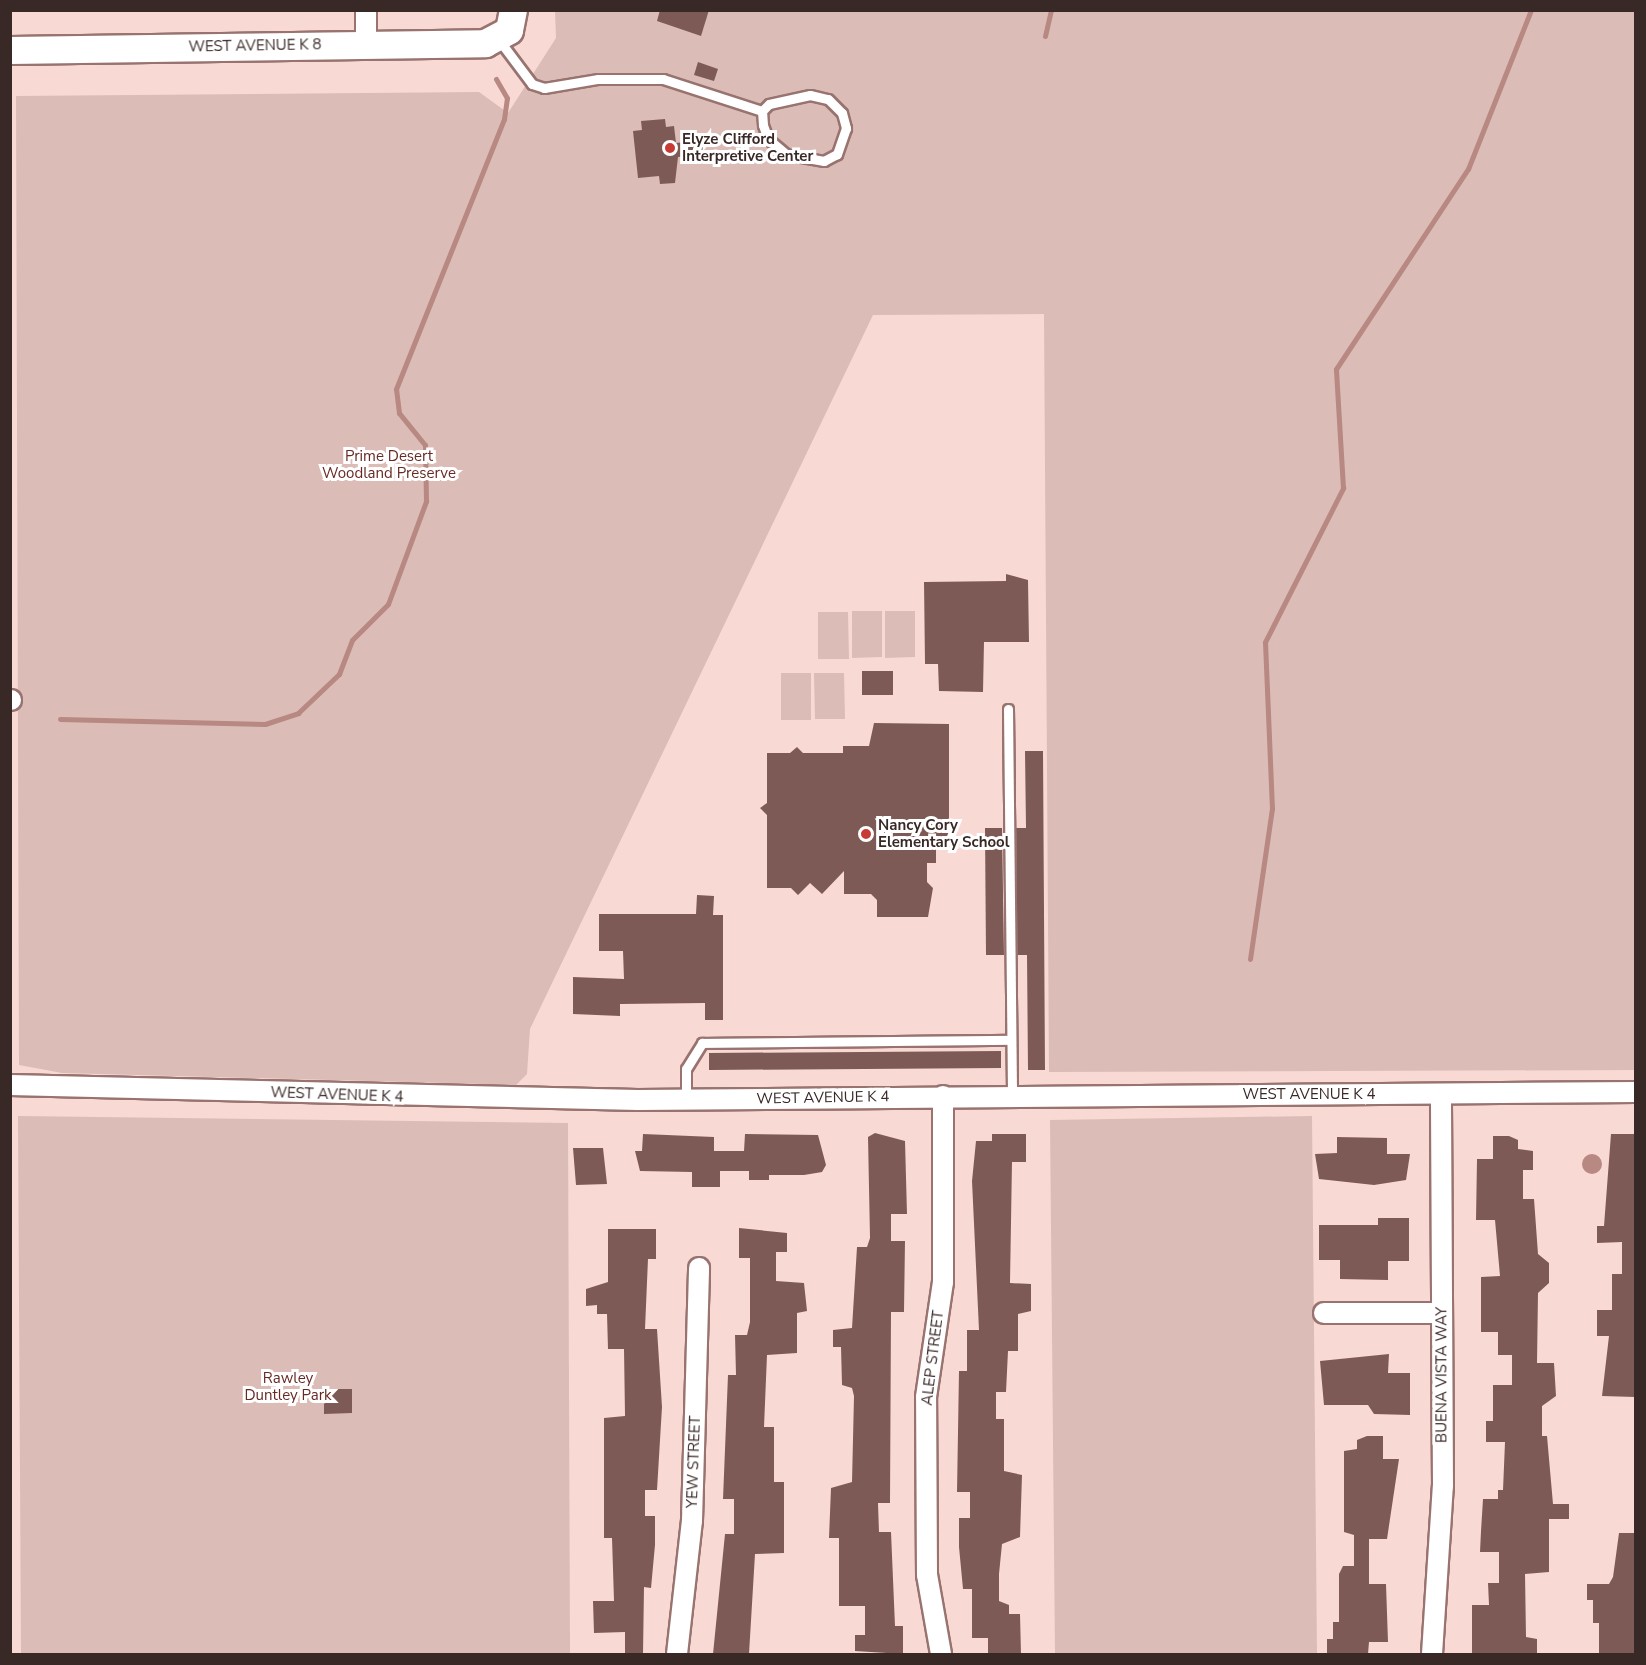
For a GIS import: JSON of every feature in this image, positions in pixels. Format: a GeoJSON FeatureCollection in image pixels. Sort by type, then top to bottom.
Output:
{"type":"FeatureCollection","features":[{"type":"Feature","properties":{"kind":"street"},"geometry":{"type":"LineString","coordinates":[[366,10],[366,45]]}},
{"type":"Feature","properties":{"kind":"street"},"geometry":{"type":"LineString","coordinates":[[499,40],[509,30],[513,10]]}},
{"type":"Feature","properties":{"kind":"street","name":"WEST AVENUE K 8"},"geometry":{"type":"LineString","coordinates":[[10,50],[366,45],[499,40]]}},
{"type":"Feature","properties":{"kind":"street","name":"WEST AVENUE K 4"},"geometry":{"type":"LineString","coordinates":[[10,1085],[686,1100],[943,1096],[1635,1092]]}},
{"type":"Feature","properties":{"kind":"street","name":"BUENA VISTA WAY"},"geometry":{"type":"LineString","coordinates":[[1432,1654],[1443,1486],[1440,1094]]}},
{"type":"Feature","properties":{"kind":"street","name":"ALEP STREET"},"geometry":{"type":"LineString","coordinates":[[941,1654],[927,1575],[926,1397],[942,1282],[943,1096]]}},
{"type":"Feature","properties":{"kind":"street","name":"YEW STREET"},"geometry":{"type":"LineString","coordinates":[[677,1654],[692,1521],[699,1268]]}},
{"type":"Feature","properties":{"kind":"street"},"geometry":{"type":"LineString","coordinates":[[1324,1313],[1442,1313]]}},
{"type":"Feature","properties":{"kind":"lane"},"geometry":{"type":"LineString","coordinates":[[499,40],[532,84],[544,88],[598,79],[663,79],[762,111],[788,97],[828,99],[843,113],[844,142],[824,161],[786,154],[768,139],[762,111]]}},
{"type":"Feature","properties":{"kind":"lane"},"geometry":{"type":"LineString","coordinates":[[1008,709],[1012,1096]]}},
{"type":"Feature","properties":{"kind":"lane"},"geometry":{"type":"LineString","coordinates":[[686,1100],[686,1069],[702,1043],[1011,1040]]}},
{"type":"Feature","properties":{"kind":"green space","name":"Prime Desert Woodland Preserve"},"geometry":{"type":"Polygon","coordinates":[[[555,11],[1635,11],[1635,1070],[1049,1072],[1044,314],[873,315],[530,1029],[527,1074],[516,1085],[62,1073],[19,1065],[16,96],[479,92],[508,113],[556,38],[555,11]]]}},
{"type":"Feature","properties":{"kind":"green space"},"geometry":{"type":"Polygon","coordinates":[[[852,611],[882,611],[882,657],[852,658],[852,611]]]}},
{"type":"Feature","properties":{"kind":"green space"},"geometry":{"type":"Polygon","coordinates":[[[885,611],[915,611],[915,657],[885,658],[885,611]]]}},
{"type":"Feature","properties":{"kind":"green space"},"geometry":{"type":"Polygon","coordinates":[[[818,612],[848,612],[849,659],[818,659],[818,612]]]}},
{"type":"Feature","properties":{"kind":"green space"},"geometry":{"type":"Polygon","coordinates":[[[781,673],[811,673],[811,720],[781,720],[781,673]]]}},
{"type":"Feature","properties":{"kind":"green space"},"geometry":{"type":"Polygon","coordinates":[[[814,673],[844,673],[845,719],[815,719],[814,673]]]}},
{"type":"Feature","properties":{"kind":"green space","name":"Rawley Duntley Park"},"geometry":{"type":"Polygon","coordinates":[[[18,1116],[568,1123],[570,1654],[21,1654],[18,1116]]]}},
{"type":"Feature","properties":{"kind":"green space"},"geometry":{"type":"Polygon","coordinates":[[[1312,1116],[1317,1654],[1055,1654],[1050,1120],[1312,1116]]]}},
{"type":"Feature","properties":{"kind":"shaded area"},"geometry":{"type":"Polygon","coordinates":[[[1588,1154],[1596,1154],[1602,1160],[1602,1168],[1596,1174],[1588,1174],[1582,1168],[1582,1160],[1588,1154]]]}},
{"type":"Feature","properties":{"kind":"building"},"geometry":{"type":"Polygon","coordinates":[[[660,10],[709,10],[701,36],[657,21],[660,10]]]}},
{"type":"Feature","properties":{"kind":"building"},"geometry":{"type":"Polygon","coordinates":[[[698,62],[718,69],[714,81],[694,75],[698,62]]]}},
{"type":"Feature","properties":{"kind":"building","name":"Elyze Clifford Interpretive Center"},"geometry":{"type":"Polygon","coordinates":[[[665,119],[666,127],[674,126],[676,143],[703,140],[705,154],[678,157],[675,183],[660,184],[659,176],[638,178],[633,131],[642,130],[641,121],[665,119]]]}},
{"type":"Feature","properties":{"kind":"building"},"geometry":{"type":"Polygon","coordinates":[[[1006,574],[1028,580],[1029,642],[984,642],[983,692],[939,691],[938,664],[925,664],[924,582],[1006,581],[1006,574]]]}},
{"type":"Feature","properties":{"kind":"building"},"geometry":{"type":"Polygon","coordinates":[[[862,671],[893,671],[893,695],[862,695],[862,671]]]}},
{"type":"Feature","properties":{"kind":"building"},"geometry":{"type":"Polygon","coordinates":[[[874,723],[949,724],[949,837],[936,837],[936,863],[927,863],[927,882],[933,888],[928,917],[877,917],[877,900],[871,894],[844,894],[844,871],[822,894],[810,883],[798,895],[791,888],[767,888],[767,815],[760,808],[767,803],[767,753],[790,753],[797,747],[803,753],[843,753],[843,746],[869,746],[874,723]]]}},
{"type":"Feature","properties":{"kind":"building"},"geometry":{"type":"Polygon","coordinates":[[[1025,751],[1043,751],[1045,1070],[1028,1070],[1027,955],[1017,955],[1016,828],[1026,828],[1025,751]]]}},
{"type":"Feature","properties":{"kind":"building"},"geometry":{"type":"Polygon","coordinates":[[[985,828],[1002,828],[1004,955],[986,955],[985,828]]]}},
{"type":"Feature","properties":{"kind":"building"},"geometry":{"type":"Polygon","coordinates":[[[697,895],[714,896],[713,915],[723,915],[723,1020],[705,1020],[705,1003],[620,1004],[620,1016],[573,1014],[573,977],[624,979],[623,951],[599,951],[599,914],[696,914],[697,895]]]}},
{"type":"Feature","properties":{"kind":"building"},"geometry":{"type":"Polygon","coordinates":[[[1001,1051],[1001,1068],[709,1070],[709,1053],[1001,1051]]]}},
{"type":"Feature","properties":{"kind":"building"},"geometry":{"type":"Polygon","coordinates":[[[875,1133],[905,1141],[907,1214],[891,1214],[891,1241],[905,1241],[904,1312],[891,1312],[890,1503],[878,1503],[879,1532],[891,1532],[895,1626],[903,1626],[903,1654],[855,1651],[855,1635],[865,1635],[865,1606],[839,1606],[839,1538],[829,1538],[831,1488],[852,1482],[854,1396],[852,1388],[842,1385],[841,1347],[833,1347],[833,1330],[852,1328],[857,1247],[867,1247],[870,1238],[868,1137],[875,1133]]]}},
{"type":"Feature","properties":{"kind":"building"},"geometry":{"type":"Polygon","coordinates":[[[643,1134],[714,1137],[714,1151],[744,1151],[745,1134],[818,1135],[826,1165],[822,1172],[804,1175],[769,1175],[769,1180],[749,1180],[749,1171],[720,1171],[720,1187],[692,1187],[692,1172],[640,1171],[635,1151],[642,1151],[643,1134]]]}},
{"type":"Feature","properties":{"kind":"building"},"geometry":{"type":"Polygon","coordinates":[[[992,1134],[1026,1134],[1026,1162],[1012,1162],[1010,1283],[1031,1284],[1031,1311],[1018,1314],[1018,1351],[1008,1351],[1006,1392],[996,1392],[996,1419],[1004,1419],[1004,1471],[1022,1475],[1020,1537],[1002,1544],[999,1574],[999,1601],[1009,1605],[1009,1614],[1020,1614],[1021,1654],[988,1654],[988,1638],[972,1638],[972,1589],[963,1589],[959,1547],[959,1518],[970,1518],[970,1492],[957,1492],[959,1371],[967,1371],[967,1330],[979,1330],[972,1181],[976,1141],[992,1141],[992,1134]]]}},
{"type":"Feature","properties":{"kind":"building"},"geometry":{"type":"Polygon","coordinates":[[[1611,1134],[1635,1134],[1635,1397],[1602,1396],[1609,1336],[1597,1336],[1597,1310],[1612,1310],[1612,1274],[1622,1274],[1622,1242],[1597,1243],[1597,1226],[1604,1226],[1611,1134]]]}},
{"type":"Feature","properties":{"kind":"building"},"geometry":{"type":"Polygon","coordinates":[[[1493,1136],[1509,1136],[1518,1140],[1518,1149],[1533,1151],[1533,1170],[1523,1170],[1523,1199],[1534,1199],[1538,1254],[1549,1263],[1549,1283],[1538,1293],[1537,1363],[1554,1363],[1556,1396],[1542,1406],[1542,1436],[1547,1436],[1553,1504],[1569,1504],[1569,1519],[1549,1519],[1549,1572],[1525,1574],[1526,1637],[1537,1639],[1537,1654],[1472,1654],[1472,1605],[1489,1605],[1488,1583],[1499,1583],[1499,1552],[1480,1552],[1483,1499],[1498,1499],[1498,1490],[1503,1490],[1505,1442],[1486,1442],[1486,1421],[1493,1421],[1493,1385],[1512,1385],[1512,1355],[1498,1355],[1498,1332],[1481,1332],[1481,1277],[1500,1276],[1495,1220],[1476,1220],[1477,1159],[1493,1159],[1493,1136]]]}},
{"type":"Feature","properties":{"kind":"building"},"geometry":{"type":"Polygon","coordinates":[[[1337,1137],[1387,1138],[1387,1154],[1410,1154],[1406,1180],[1374,1185],[1319,1179],[1315,1154],[1337,1153],[1337,1137]]]}},
{"type":"Feature","properties":{"kind":"building"},"geometry":{"type":"Polygon","coordinates":[[[573,1148],[603,1148],[607,1184],[576,1185],[573,1148]]]}},
{"type":"Feature","properties":{"kind":"building"},"geometry":{"type":"Polygon","coordinates":[[[1378,1218],[1409,1218],[1409,1261],[1388,1261],[1388,1280],[1340,1279],[1340,1260],[1319,1260],[1319,1225],[1378,1225],[1378,1218]]]}},
{"type":"Feature","properties":{"kind":"building"},"geometry":{"type":"Polygon","coordinates":[[[739,1228],[787,1233],[787,1252],[776,1252],[776,1281],[804,1283],[807,1311],[797,1313],[797,1353],[767,1355],[764,1427],[774,1427],[774,1482],[784,1482],[784,1553],[755,1554],[749,1654],[713,1654],[725,1534],[734,1534],[734,1499],[723,1499],[728,1375],[736,1375],[735,1335],[747,1335],[750,1322],[750,1258],[739,1258],[739,1228]]]}},
{"type":"Feature","properties":{"kind":"building"},"geometry":{"type":"Polygon","coordinates":[[[608,1229],[656,1229],[656,1259],[648,1259],[645,1329],[657,1329],[662,1407],[657,1490],[645,1490],[645,1516],[655,1516],[655,1545],[651,1588],[644,1587],[643,1654],[625,1654],[625,1632],[594,1633],[593,1601],[614,1601],[612,1538],[604,1538],[604,1418],[625,1416],[624,1349],[608,1349],[607,1314],[597,1314],[597,1305],[586,1306],[586,1289],[608,1282],[608,1229]]]}},
{"type":"Feature","properties":{"kind":"building"},"geometry":{"type":"Polygon","coordinates":[[[1389,1354],[1388,1373],[1410,1373],[1410,1415],[1374,1414],[1368,1405],[1324,1405],[1320,1361],[1389,1354]]]}},
{"type":"Feature","properties":{"kind":"building"},"geometry":{"type":"Polygon","coordinates":[[[324,1389],[352,1389],[352,1413],[324,1414],[324,1389]]]}},
{"type":"Feature","properties":{"kind":"building"},"geometry":{"type":"Polygon","coordinates":[[[1367,1436],[1383,1436],[1383,1459],[1399,1459],[1387,1539],[1369,1539],[1369,1584],[1386,1584],[1388,1642],[1369,1642],[1368,1654],[1327,1654],[1327,1639],[1333,1639],[1333,1622],[1339,1622],[1339,1574],[1343,1566],[1354,1566],[1354,1535],[1344,1532],[1344,1451],[1357,1449],[1357,1440],[1367,1436]]]}},
{"type":"Feature","properties":{"kind":"building"},"geometry":{"type":"Polygon","coordinates":[[[1619,1533],[1635,1533],[1635,1654],[1599,1654],[1599,1623],[1593,1623],[1593,1600],[1587,1600],[1587,1584],[1609,1584],[1613,1577],[1619,1533]]]}},
{"type":"Feature","properties":{"kind":"waterway"},"geometry":{"type":"LineString","coordinates":[[1045,36],[1051,10]]}},
{"type":"Feature","properties":{"kind":"waterway"},"geometry":{"type":"LineString","coordinates":[[1250,959],[1272,809],[1265,642],[1343,488],[1336,369],[1468,169],[1531,10]]}},
{"type":"Feature","properties":{"kind":"waterway"},"geometry":{"type":"LineString","coordinates":[[60,719],[265,724],[298,713],[339,674],[352,640],[388,604],[426,501],[425,445],[399,413],[396,389],[504,119],[507,98],[496,79]]}},
{"type":"Feature","properties":{"kind":"place","name":"Elyze Clifford Interpretive Center"},"geometry":{"type":"Point","coordinates":[670,148]}},
{"type":"Feature","properties":{"kind":"place","name":"Nancy Cory Elementary School"},"geometry":{"type":"Point","coordinates":[866,834]}}]}
